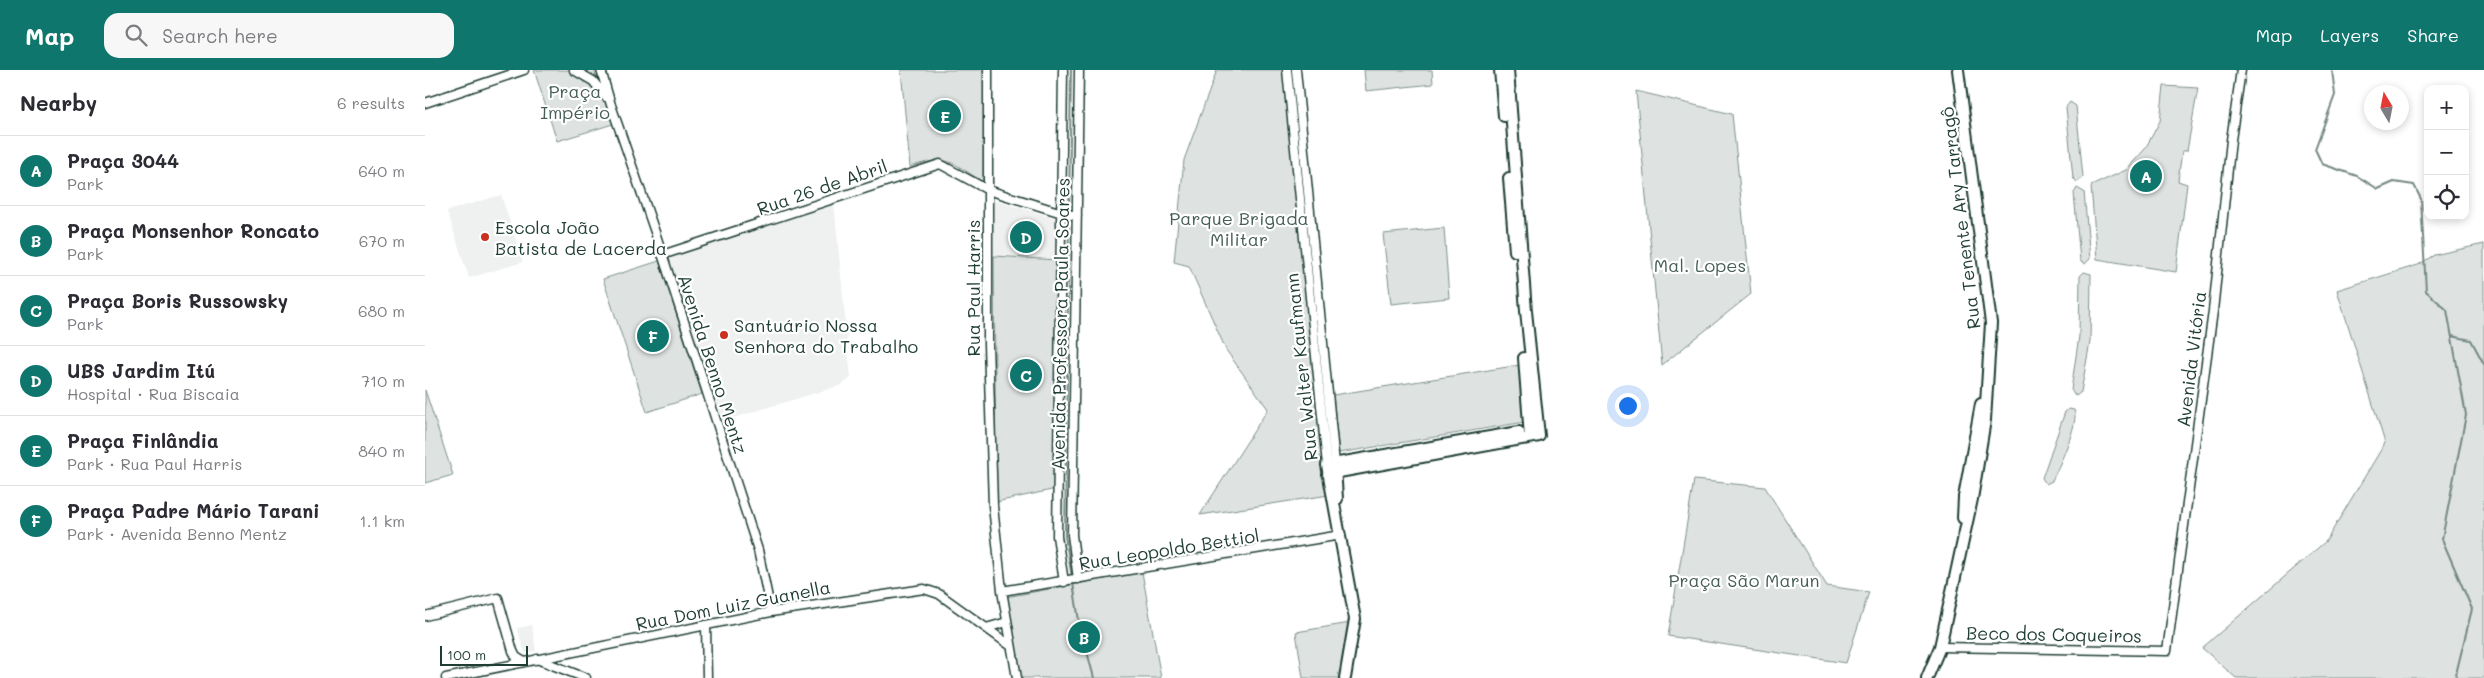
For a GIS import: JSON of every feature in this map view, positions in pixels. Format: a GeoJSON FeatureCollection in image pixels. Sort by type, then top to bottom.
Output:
{"type":"FeatureCollection","features":[{"type":"Feature","properties":{"kind":"main road"},"geometry":{"type":"LineString","coordinates":[[1501,70],[1534,433]]}},
{"type":"Feature","properties":{"kind":"main road"},"geometry":{"type":"LineString","coordinates":[[1508,70],[1527,311],[1534,433]]}},
{"type":"Feature","properties":{"kind":"main road","name":"Rua Tenente Ary Tarragô"},"geometry":{"type":"LineString","coordinates":[[1927,678],[1940,647],[1972,499],[1985,420],[1985,392],[1991,323],[1958,70]]}},
{"type":"Feature","properties":{"kind":"main road"},"geometry":{"type":"LineString","coordinates":[[1331,469],[1534,433]]}},
{"type":"Feature","properties":{"kind":"main road","name":"Rua Walter Kaufmann"},"geometry":{"type":"LineString","coordinates":[[1331,469],[1331,499],[1336,510],[1355,619],[1345,678]]}},
{"type":"Feature","properties":{"kind":"street"},"geometry":{"type":"LineString","coordinates":[[425,103],[524,70]]}},
{"type":"Feature","properties":{"kind":"street"},"geometry":{"type":"LineString","coordinates":[[575,70],[591,70]]}},
{"type":"Feature","properties":{"kind":"street"},"geometry":{"type":"LineString","coordinates":[[575,70],[598,85],[611,105]]}},
{"type":"Feature","properties":{"kind":"street","name":"Avenida Benno Mentz"},"geometry":{"type":"LineString","coordinates":[[601,70],[758,550],[771,612]]}},
{"type":"Feature","properties":{"kind":"street","name":"Rua Paul Harris"},"geometry":{"type":"LineString","coordinates":[[988,70],[993,506],[1001,591],[1017,678]]}},
{"type":"Feature","properties":{"kind":"street","name":"Avenida Professora Paula Soares"},"geometry":{"type":"LineString","coordinates":[[1063,70],[1069,215],[1066,544],[1071,580]]}},
{"type":"Feature","properties":{"kind":"street","name":"Avenida Professora Paula Soares"},"geometry":{"type":"LineString","coordinates":[[1071,580],[1066,544],[1069,215],[1079,70]]}},
{"type":"Feature","properties":{"kind":"street","name":"Rua Walter Kaufmann"},"geometry":{"type":"LineString","coordinates":[[1287,70],[1331,469]]}},
{"type":"Feature","properties":{"kind":"street","name":"Rua Walter Kaufmann"},"geometry":{"type":"LineString","coordinates":[[1296,70],[1331,469]]}},
{"type":"Feature","properties":{"kind":"street","name":"Avenida Vitória"},"geometry":{"type":"LineString","coordinates":[[2167,651],[2213,311],[2231,140],[2241,70]]}},
{"type":"Feature","properties":{"kind":"street","name":"Rua 26 de Abril"},"geometry":{"type":"LineString","coordinates":[[662,255],[937,164],[944,164],[988,190],[1069,215]]}},
{"type":"Feature","properties":{"kind":"street","name":"Rua Leopoldo Bettiol"},"geometry":{"type":"LineString","coordinates":[[1001,591],[1341,536]]}},
{"type":"Feature","properties":{"kind":"street","name":"Rua Dom Luiz Guanella"},"geometry":{"type":"LineString","coordinates":[[446,678],[771,612],[870,596],[929,590],[939,594],[1011,646]]}},
{"type":"Feature","properties":{"kind":"street"},"geometry":{"type":"LineString","coordinates":[[425,616],[498,598],[513,651],[516,657],[524,662]]}},
{"type":"Feature","properties":{"kind":"street"},"geometry":{"type":"LineString","coordinates":[[986,628],[1007,622]]}},
{"type":"Feature","properties":{"kind":"street"},"geometry":{"type":"LineString","coordinates":[[706,625],[707,678]]}},
{"type":"Feature","properties":{"kind":"street","name":"Beco dos Coqueiros"},"geometry":{"type":"LineString","coordinates":[[1940,647],[2167,651]]}},
{"type":"Feature","properties":{"kind":"street"},"geometry":{"type":"LineString","coordinates":[[509,665],[513,651]]}},
{"type":"Feature","properties":{"kind":"street"},"geometry":{"type":"LineString","coordinates":[[536,659],[587,678]]}},
{"type":"Feature","properties":{"kind":"shaded area","name":"Escola João Batista de Lacerda"},"geometry":{"type":"Polygon","coordinates":[[[501,195],[523,262],[469,278],[447,211],[501,195]]]}},
{"type":"Feature","properties":{"kind":"shaded area"},"geometry":{"type":"Polygon","coordinates":[[[994,200],[1058,219],[1057,260],[994,256],[994,200]]]}},
{"type":"Feature","properties":{"kind":"shaded area"},"geometry":{"type":"Polygon","coordinates":[[[834,203],[851,378],[842,385],[723,421],[667,256],[834,203]]]}},
{"type":"Feature","properties":{"kind":"shaded area"},"geometry":{"type":"Polygon","coordinates":[[[532,625],[536,651],[525,653],[517,628],[532,625]]]}},
{"type":"Feature","properties":{"kind":"green space","name":"Praça Império"},"geometry":{"type":"Polygon","coordinates":[[[534,70],[594,70],[613,124],[557,141],[534,70]]]}},
{"type":"Feature","properties":{"kind":"green space"},"geometry":{"type":"Polygon","coordinates":[[[901,70],[984,70],[983,182],[956,165],[942,160],[910,167],[901,70]]]}},
{"type":"Feature","properties":{"kind":"green space","name":"Parque Brigada Militar"},"geometry":{"type":"Polygon","coordinates":[[[1217,70],[1285,70],[1329,495],[1200,515],[1268,409],[1226,350],[1189,266],[1174,262],[1184,160],[1217,70]]]}},
{"type":"Feature","properties":{"kind":"green space"},"geometry":{"type":"Polygon","coordinates":[[[1364,70],[1432,70],[1433,84],[1366,91],[1364,70]]]}},
{"type":"Feature","properties":{"kind":"green space"},"geometry":{"type":"Polygon","coordinates":[[[2164,86],[2198,88],[2187,151],[2182,151],[2178,181],[2187,184],[2176,272],[2097,259],[2091,186],[2126,170],[2145,149],[2160,121],[2164,86]]]}},
{"type":"Feature","properties":{"kind":"green space","name":"Mal. Lopes"},"geometry":{"type":"Polygon","coordinates":[[[1636,91],[1732,114],[1751,294],[1662,365],[1636,91]]]}},
{"type":"Feature","properties":{"kind":"green space"},"geometry":{"type":"Polygon","coordinates":[[[2070,102],[2076,106],[2083,177],[2077,182],[2073,178],[2066,107],[2070,102]]]}},
{"type":"Feature","properties":{"kind":"green space"},"geometry":{"type":"Polygon","coordinates":[[[2077,188],[2084,192],[2090,259],[2085,264],[2080,261],[2074,193],[2077,188]]]}},
{"type":"Feature","properties":{"kind":"green space"},"geometry":{"type":"Polygon","coordinates":[[[1444,228],[1449,298],[1391,304],[1383,234],[1444,228]]]}},
{"type":"Feature","properties":{"kind":"green space"},"geometry":{"type":"Polygon","coordinates":[[[2484,244],[2484,678],[2236,678],[2202,648],[2326,541],[2385,443],[2337,290],[2418,265],[2434,255],[2484,244]]]}},
{"type":"Feature","properties":{"kind":"green space"},"geometry":{"type":"Polygon","coordinates":[[[994,256],[1057,260],[1056,489],[996,502],[994,256]]]}},
{"type":"Feature","properties":{"kind":"green space"},"geometry":{"type":"Polygon","coordinates":[[[659,261],[702,394],[647,412],[603,279],[659,261]]]}},
{"type":"Feature","properties":{"kind":"green space"},"geometry":{"type":"Polygon","coordinates":[[[2084,272],[2091,274],[2090,342],[2081,392],[2076,396],[2071,390],[2079,336],[2080,276],[2084,272]]]}},
{"type":"Feature","properties":{"kind":"green space"},"geometry":{"type":"Polygon","coordinates":[[[1520,365],[1525,422],[1339,453],[1333,395],[1520,365]]]}},
{"type":"Feature","properties":{"kind":"green space"},"geometry":{"type":"Polygon","coordinates":[[[425,390],[453,475],[425,483],[425,390]]]}},
{"type":"Feature","properties":{"kind":"green space"},"geometry":{"type":"Polygon","coordinates":[[[2069,409],[2074,410],[2075,416],[2071,434],[2052,481],[2046,484],[2042,478],[2065,412],[2069,409]]]}},
{"type":"Feature","properties":{"kind":"green space","name":"Praça São Marun"},"geometry":{"type":"Polygon","coordinates":[[[1694,480],[1765,487],[1827,586],[1869,592],[1846,663],[1668,636],[1694,480]]]}},
{"type":"Feature","properties":{"kind":"green space"},"geometry":{"type":"Polygon","coordinates":[[[1142,572],[1161,678],[1021,678],[1006,597],[1142,572]]]}},
{"type":"Feature","properties":{"kind":"green space"},"geometry":{"type":"Polygon","coordinates":[[[1350,623],[1339,678],[1303,678],[1296,632],[1350,623]]]}},
{"type":"Feature","properties":{"kind":"waterway"},"geometry":{"type":"LineString","coordinates":[[1069,211],[1071,70]]}},
{"type":"Feature","properties":{"kind":"waterway"},"geometry":{"type":"LineString","coordinates":[[2332,70],[2335,95],[2315,149],[2322,164],[2357,176],[2378,189],[2394,182],[2414,185],[2421,199],[2426,291],[2447,310],[2466,415],[2442,539],[2472,609],[2455,678]]}},
{"type":"Feature","properties":{"kind":"waterway"},"geometry":{"type":"LineString","coordinates":[[1069,216],[1065,536],[1072,578]]}},
{"type":"Feature","properties":{"kind":"waterway"},"geometry":{"type":"LineString","coordinates":[[2452,336],[2471,340],[2484,364]]}},
{"type":"Feature","properties":{"kind":"waterway"},"geometry":{"type":"LineString","coordinates":[[1073,583],[1079,621],[1094,678]]}},
{"type":"Feature","properties":{"kind":"place","name":"Praça Finlândia"},"geometry":{"type":"Point","coordinates":[945,116]}},
{"type":"Feature","properties":{"kind":"place","name":"Praça 3044"},"geometry":{"type":"Point","coordinates":[2146,176]}},
{"type":"Feature","properties":{"kind":"place","name":"Escola João Batista de Lacerda"},"geometry":{"type":"Point","coordinates":[485,237]}},
{"type":"Feature","properties":{"kind":"place","name":"UBS Jardim Itú"},"geometry":{"type":"Point","coordinates":[1026,237]}},
{"type":"Feature","properties":{"kind":"place","name":"Santuário Nossa Senhora do Trabalho"},"geometry":{"type":"Point","coordinates":[724,335]}},
{"type":"Feature","properties":{"kind":"place","name":"Praça Padre Mário Tarani"},"geometry":{"type":"Point","coordinates":[653,336]}},
{"type":"Feature","properties":{"kind":"place","name":"Praça Boris Russowsky"},"geometry":{"type":"Point","coordinates":[1026,375]}},
{"type":"Feature","properties":{"kind":"place","name":"Praça Monsenhor Roncato"},"geometry":{"type":"Point","coordinates":[1084,637]}}]}
